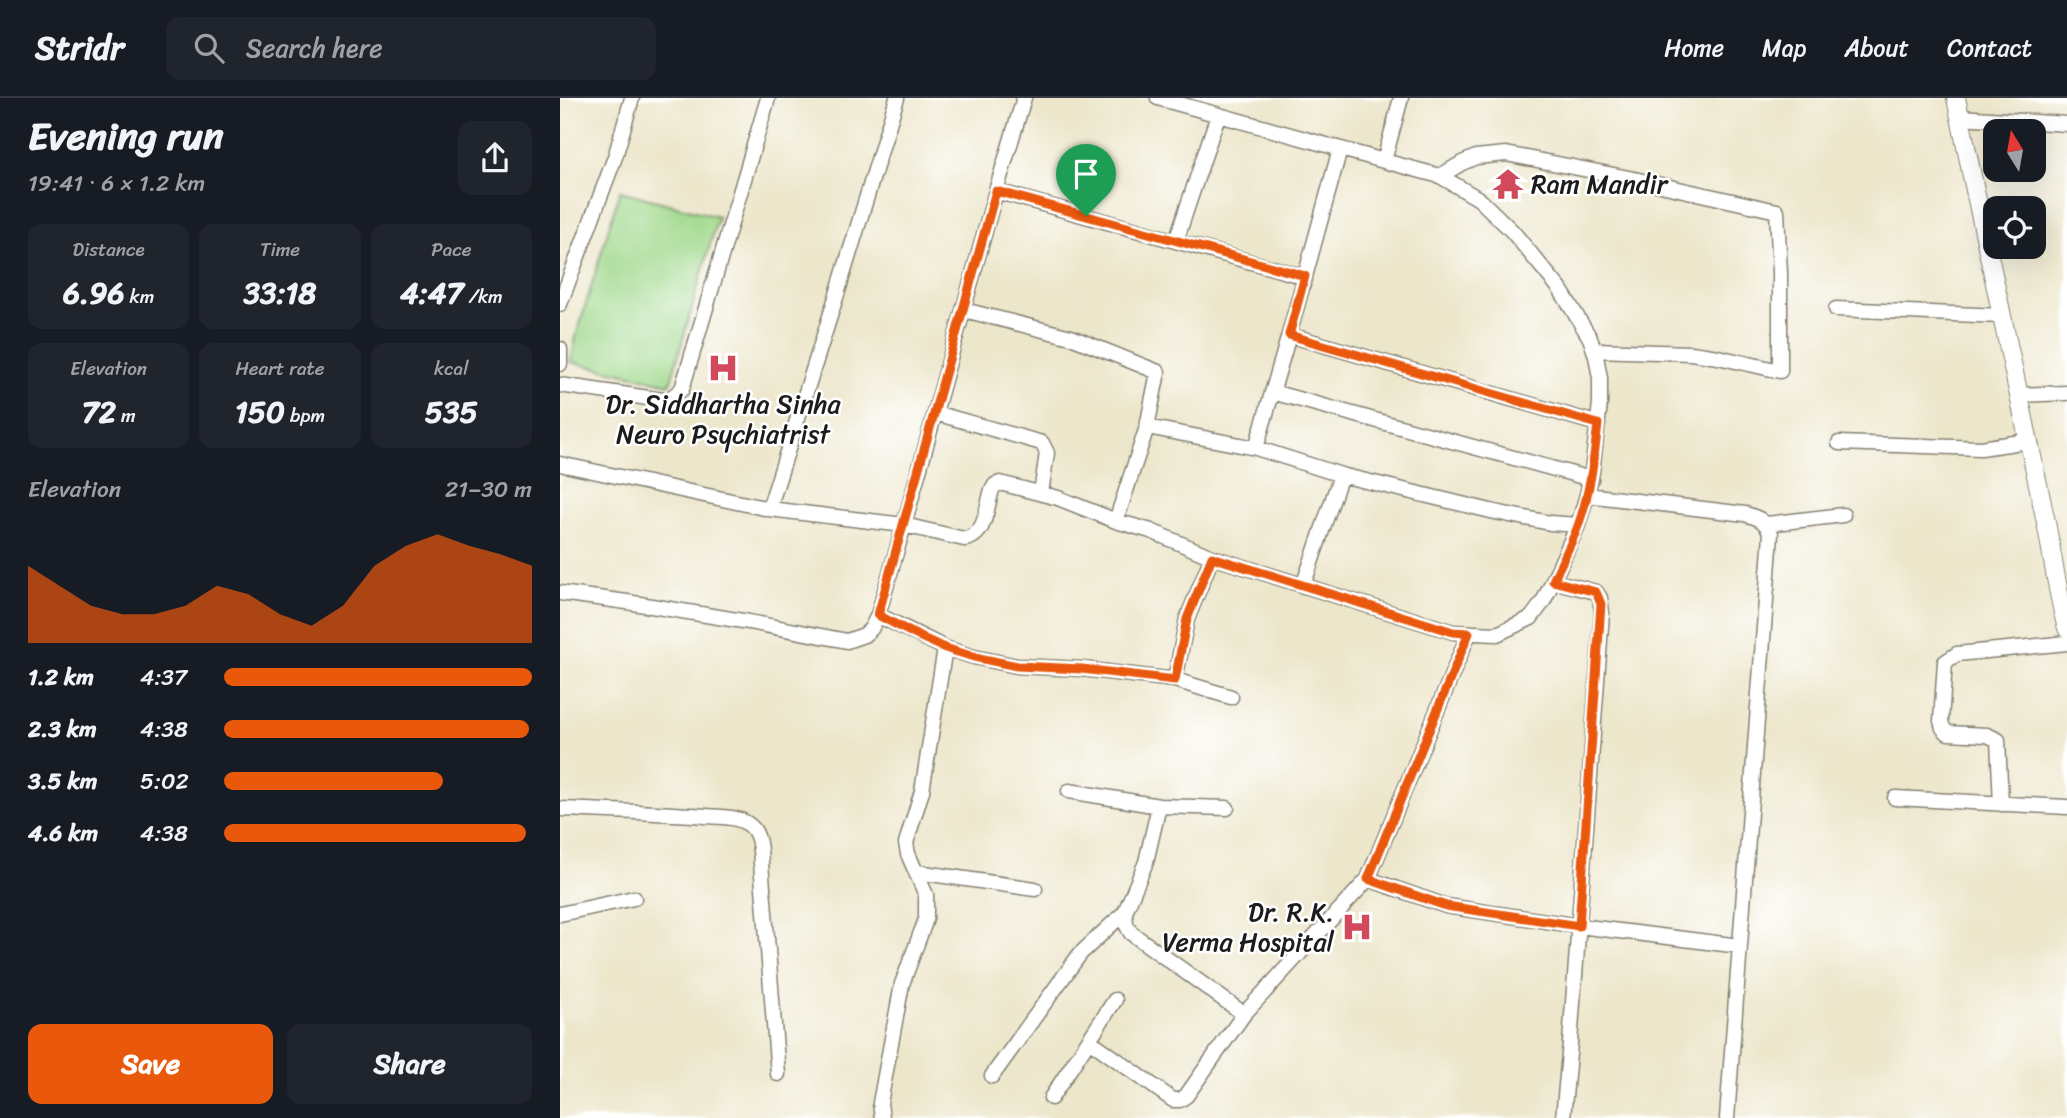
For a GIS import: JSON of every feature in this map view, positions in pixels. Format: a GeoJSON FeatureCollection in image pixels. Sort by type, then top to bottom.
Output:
{"type":"FeatureCollection","features":[{"type":"Feature","properties":{"kind":"street"},"geometry":{"type":"LineString","coordinates":[[560,304],[615,157],[632,98]]}},
{"type":"Feature","properties":{"kind":"street"},"geometry":{"type":"LineString","coordinates":[[560,385],[662,400],[671,398],[682,389],[768,98]]}},
{"type":"Feature","properties":{"kind":"street"},"geometry":{"type":"LineString","coordinates":[[769,509],[897,98]]}},
{"type":"Feature","properties":{"kind":"street"},"geometry":{"type":"LineString","coordinates":[[560,593],[749,622],[847,641],[864,635],[871,629],[878,615],[904,525],[1024,98]]}},
{"type":"Feature","properties":{"kind":"street"},"geometry":{"type":"LineString","coordinates":[[560,464],[769,509],[904,525],[968,539],[981,530],[992,490],[998,483],[1041,493],[1151,531],[1212,557],[1453,632],[1497,634],[1531,618],[1543,602],[1578,525],[1591,479],[1598,424],[1600,378],[1594,350],[1577,314],[1560,289],[1512,231],[1479,199],[1440,176],[1158,98]]}},
{"type":"Feature","properties":{"kind":"street"},"geometry":{"type":"LineString","coordinates":[[1384,161],[1401,98]]}},
{"type":"Feature","properties":{"kind":"street"},"geometry":{"type":"LineString","coordinates":[[1956,98],[2028,441],[2060,566],[2057,592],[2067,628]]}},
{"type":"Feature","properties":{"kind":"street"},"geometry":{"type":"LineString","coordinates":[[1176,241],[1218,115]]}},
{"type":"Feature","properties":{"kind":"street"},"geometry":{"type":"LineString","coordinates":[[1960,117],[2067,124]]}},
{"type":"Feature","properties":{"kind":"street"},"geometry":{"type":"LineString","coordinates":[[1256,448],[1340,149]]}},
{"type":"Feature","properties":{"kind":"street"},"geometry":{"type":"LineString","coordinates":[[1440,176],[1476,157],[1506,154],[1634,178],[1777,211],[1780,371],[1691,353],[1594,350]]}},
{"type":"Feature","properties":{"kind":"street"},"geometry":{"type":"LineString","coordinates":[[996,191],[1305,276]]}},
{"type":"Feature","properties":{"kind":"street"},"geometry":{"type":"LineString","coordinates":[[1836,309],[2001,316]]}},
{"type":"Feature","properties":{"kind":"street"},"geometry":{"type":"LineString","coordinates":[[964,310],[1071,337],[1158,372],[1147,427],[1116,521]]}},
{"type":"Feature","properties":{"kind":"street"},"geometry":{"type":"LineString","coordinates":[[1289,335],[1598,424]]}},
{"type":"Feature","properties":{"kind":"street"},"geometry":{"type":"LineString","coordinates":[[560,349],[560,364]]}},
{"type":"Feature","properties":{"kind":"street"},"geometry":{"type":"LineString","coordinates":[[1272,392],[1591,479]]}},
{"type":"Feature","properties":{"kind":"street"},"geometry":{"type":"LineString","coordinates":[[2018,395],[2067,393]]}},
{"type":"Feature","properties":{"kind":"street"},"geometry":{"type":"LineString","coordinates":[[935,414],[1042,443],[1047,453],[1041,493]]}},
{"type":"Feature","properties":{"kind":"street"},"geometry":{"type":"LineString","coordinates":[[1147,427],[1256,448],[1341,475],[1495,512],[1550,523],[1578,525]]}},
{"type":"Feature","properties":{"kind":"street"},"geometry":{"type":"LineString","coordinates":[[1839,443],[1981,448],[2028,441]]}},
{"type":"Feature","properties":{"kind":"street"},"geometry":{"type":"LineString","coordinates":[[1303,586],[1341,475]]}},
{"type":"Feature","properties":{"kind":"street"},"geometry":{"type":"LineString","coordinates":[[1587,495],[1745,514],[1767,524],[1771,534],[1727,1118]]}},
{"type":"Feature","properties":{"kind":"street"},"geometry":{"type":"LineString","coordinates":[[1767,524],[1843,515]]}},
{"type":"Feature","properties":{"kind":"street"},"geometry":{"type":"LineString","coordinates":[[1175,680],[1187,619],[1212,557]]}},
{"type":"Feature","properties":{"kind":"street"},"geometry":{"type":"LineString","coordinates":[[1553,581],[1596,592],[1601,604],[1563,1118]]}},
{"type":"Feature","properties":{"kind":"street"},"geometry":{"type":"LineString","coordinates":[[878,615],[945,648],[1017,666],[1082,669],[1175,680],[1231,697]]}},
{"type":"Feature","properties":{"kind":"street"},"geometry":{"type":"LineString","coordinates":[[1089,1040],[1169,1098],[1177,1101],[1186,1096],[1244,1014],[1368,879],[1469,633]]}},
{"type":"Feature","properties":{"kind":"street"},"geometry":{"type":"LineString","coordinates":[[2001,804],[1997,740],[1987,735],[1948,733],[1943,728],[1941,721],[1945,662],[1957,654],[2067,643]]}},
{"type":"Feature","properties":{"kind":"street"},"geometry":{"type":"LineString","coordinates":[[882,1118],[880,1103],[902,984],[926,919],[926,895],[906,843],[922,791],[945,648]]}},
{"type":"Feature","properties":{"kind":"street"},"geometry":{"type":"LineString","coordinates":[[1069,791],[1159,806],[1227,808]]}},
{"type":"Feature","properties":{"kind":"street"},"geometry":{"type":"LineString","coordinates":[[1895,798],[2067,807]]}},
{"type":"Feature","properties":{"kind":"street"},"geometry":{"type":"LineString","coordinates":[[992,1076],[1080,954],[1125,912],[1146,862],[1159,806]]}},
{"type":"Feature","properties":{"kind":"street"},"geometry":{"type":"LineString","coordinates":[[560,809],[726,818],[741,820],[755,831],[761,863],[778,1074]]}},
{"type":"Feature","properties":{"kind":"street"},"geometry":{"type":"LineString","coordinates":[[917,872],[1035,889]]}},
{"type":"Feature","properties":{"kind":"street"},"geometry":{"type":"LineString","coordinates":[[1368,879],[1446,906],[1740,946]]}},
{"type":"Feature","properties":{"kind":"street"},"geometry":{"type":"LineString","coordinates":[[560,914],[634,898]]}},
{"type":"Feature","properties":{"kind":"street"},"geometry":{"type":"LineString","coordinates":[[1125,912],[1130,933],[1244,1014]]}},
{"type":"Feature","properties":{"kind":"street"},"geometry":{"type":"LineString","coordinates":[[1051,1098],[1115,1000]]}},
{"type":"Feature","properties":{"kind":"green space"},"geometry":{"type":"Polygon","coordinates":[[[620,191],[718,217],[670,384],[571,362],[620,191]]]}},
{"type":"Feature","properties":{"kind":"place","name":"Ram Mandir"},"geometry":{"type":"Point","coordinates":[1508,184]}},
{"type":"Feature","properties":{"kind":"place","name":"Dr. Siddhartha Sinha Neuro Psychiatrist"},"geometry":{"type":"Point","coordinates":[723,368]}},
{"type":"Feature","properties":{"kind":"place","name":"Dr. R.K. Verma Hospital"},"geometry":{"type":"Point","coordinates":[1357,927]}},
{"type":"Feature","properties":{"kind":"route"},"geometry":{"type":"LineString","coordinates":[[996,191],[1086,216],[1305,276],[1289,335],[1598,424],[1587,495],[1578,525],[1553,581],[1596,592],[1600,598],[1602,613],[1579,926],[1446,906],[1368,879],[1469,633],[1453,632],[1212,557],[1187,619],[1175,680],[1082,669],[1017,666],[974,657],[945,648],[878,615],[996,191]]}}]}
